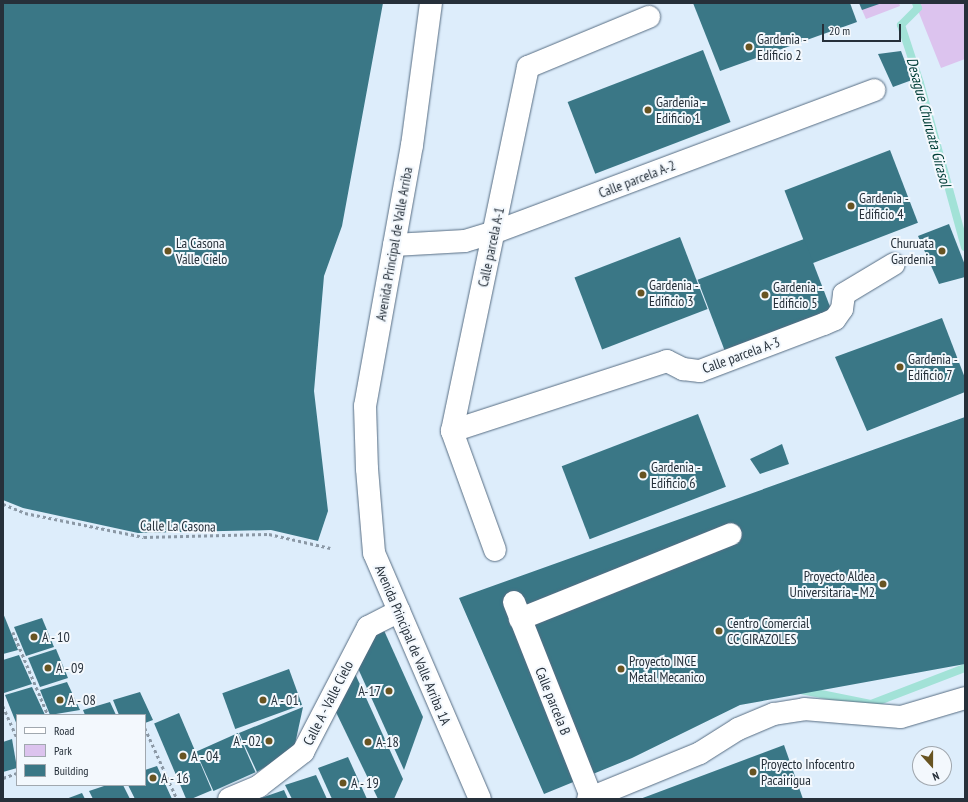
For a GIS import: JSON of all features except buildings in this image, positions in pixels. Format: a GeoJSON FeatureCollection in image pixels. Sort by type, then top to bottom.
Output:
{"type":"FeatureCollection","features":[{"type":"Feature","properties":{"kind":"street","name":"Avenida Principal de Valle Arriba"},"geometry":{"type":"LineString","coordinates":[[369,485],[365,406],[412,145],[430,3]]}},
{"type":"Feature","properties":{"kind":"street","name":"Calle parcela A-1"},"geometry":{"type":"LineString","coordinates":[[452,431],[528,67],[649,17]]}},
{"type":"Feature","properties":{"kind":"street","name":"Calle parcela A-2"},"geometry":{"type":"LineString","coordinates":[[394,245],[465,241],[494,232],[874,90]]}},
{"type":"Feature","properties":{"kind":"street","name":"Calle parcela A-3"},"geometry":{"type":"LineString","coordinates":[[452,431],[667,361],[683,369],[700,371],[780,341],[836,319],[844,294],[894,264]]}},
{"type":"Feature","properties":{"kind":"street"},"geometry":{"type":"LineString","coordinates":[[452,431],[495,550]]}},
{"type":"Feature","properties":{"kind":"street","name":"Avenida Principal de Valle Arriba 1A"},"geometry":{"type":"LineString","coordinates":[[369,485],[374,553],[480,799]]}},
{"type":"Feature","properties":{"kind":"street","name":"Calle parcela B"},"geometry":{"type":"LineString","coordinates":[[591,798],[517,611],[731,534]]}},
{"type":"Feature","properties":{"kind":"street","name":"Calle A - Valle Cielo"},"geometry":{"type":"LineString","coordinates":[[229,799],[259,786],[303,752],[368,627],[399,611]]}},
{"type":"Feature","properties":{"kind":"street"},"geometry":{"type":"LineString","coordinates":[[591,798],[700,753],[738,729],[774,714],[804,709],[901,717],[965,698]]}},
{"type":"Feature","properties":{"kind":"path","name":"Calle La Casona"},"geometry":{"type":"LineString","coordinates":[[3,504],[25,513],[144,537],[269,534],[330,548]]}},
{"type":"Feature","properties":{"kind":"path"},"geometry":{"type":"LineString","coordinates":[[13,632],[48,714]]}},
{"type":"Feature","properties":{"kind":"path"},"geometry":{"type":"LineString","coordinates":[[3,706],[16,736]]}},
{"type":"Feature","properties":{"kind":"path"},"geometry":{"type":"LineString","coordinates":[[146,730],[177,799]]}},
{"type":"Feature","properties":{"kind":"path"},"geometry":{"type":"LineString","coordinates":[[3,778],[16,772]]}},
{"type":"Feature","properties":{"kind":"green space"},"geometry":{"type":"Polygon","coordinates":[[[859,3],[899,3],[900,6],[866,19],[859,3]]]}},
{"type":"Feature","properties":{"kind":"green space"},"geometry":{"type":"Polygon","coordinates":[[[915,3],[965,3],[965,59],[941,68],[915,3]]]}},
{"type":"Feature","properties":{"kind":"waterway","name":"Desague Churuata Girasol"},"geometry":{"type":"LineString","coordinates":[[916,3],[918,8],[901,25],[920,83],[965,247]]}},
{"type":"Feature","properties":{"kind":"waterway"},"geometry":{"type":"LineString","coordinates":[[801,690],[871,704],[965,668]]}},
{"type":"Feature","properties":{"kind":"place","name":"Gardenia - Edificio 2"},"geometry":{"type":"Point","coordinates":[749,47]}},
{"type":"Feature","properties":{"kind":"place","name":"Gardenia - Edificio 1"},"geometry":{"type":"Point","coordinates":[648,110]}},
{"type":"Feature","properties":{"kind":"place","name":"Gardenia - Edificio 4"},"geometry":{"type":"Point","coordinates":[851,206]}},
{"type":"Feature","properties":{"kind":"place","name":"La Casona Valle Cielo"},"geometry":{"type":"Point","coordinates":[168,251]}},
{"type":"Feature","properties":{"kind":"place","name":"Churuata Gardenia"},"geometry":{"type":"Point","coordinates":[942,251]}},
{"type":"Feature","properties":{"kind":"place","name":"Gardenia - Edificio 3"},"geometry":{"type":"Point","coordinates":[641,293]}},
{"type":"Feature","properties":{"kind":"place","name":"Gardenia - Edificio 5"},"geometry":{"type":"Point","coordinates":[765,295]}},
{"type":"Feature","properties":{"kind":"place","name":"Gardenia - Edificio 7"},"geometry":{"type":"Point","coordinates":[900,367]}},
{"type":"Feature","properties":{"kind":"place","name":"Gardenia - Edificio 6"},"geometry":{"type":"Point","coordinates":[643,475]}},
{"type":"Feature","properties":{"kind":"place","name":"Proyecto Aldea Universitaria - M2"},"geometry":{"type":"Point","coordinates":[883,584]}},
{"type":"Feature","properties":{"kind":"place","name":"Centro Comercial CC GIRAZOLES"},"geometry":{"type":"Point","coordinates":[719,631]}},
{"type":"Feature","properties":{"kind":"place","name":"A - 10"},"geometry":{"type":"Point","coordinates":[34,637]}},
{"type":"Feature","properties":{"kind":"place","name":"A - 09"},"geometry":{"type":"Point","coordinates":[48,668]}},
{"type":"Feature","properties":{"kind":"place","name":"Proyecto INCE Metal Mecanico"},"geometry":{"type":"Point","coordinates":[621,669]}},
{"type":"Feature","properties":{"kind":"place","name":"A-17"},"geometry":{"type":"Point","coordinates":[389,691]}},
{"type":"Feature","properties":{"kind":"place","name":"A - 08"},"geometry":{"type":"Point","coordinates":[60,700]}},
{"type":"Feature","properties":{"kind":"place","name":"A - 01"},"geometry":{"type":"Point","coordinates":[263,700]}},
{"type":"Feature","properties":{"kind":"place","name":"A - 02"},"geometry":{"type":"Point","coordinates":[269,741]}},
{"type":"Feature","properties":{"kind":"place","name":"A-18"},"geometry":{"type":"Point","coordinates":[368,742]}},
{"type":"Feature","properties":{"kind":"place","name":"A - 04"},"geometry":{"type":"Point","coordinates":[183,756]}},
{"type":"Feature","properties":{"kind":"place","name":"Proyecto Infocentro Pacairigua"},"geometry":{"type":"Point","coordinates":[753,772]}},
{"type":"Feature","properties":{"kind":"place","name":"A - 16"},"geometry":{"type":"Point","coordinates":[153,778]}},
{"type":"Feature","properties":{"kind":"place","name":"A - 19"},"geometry":{"type":"Point","coordinates":[343,783]}}]}
